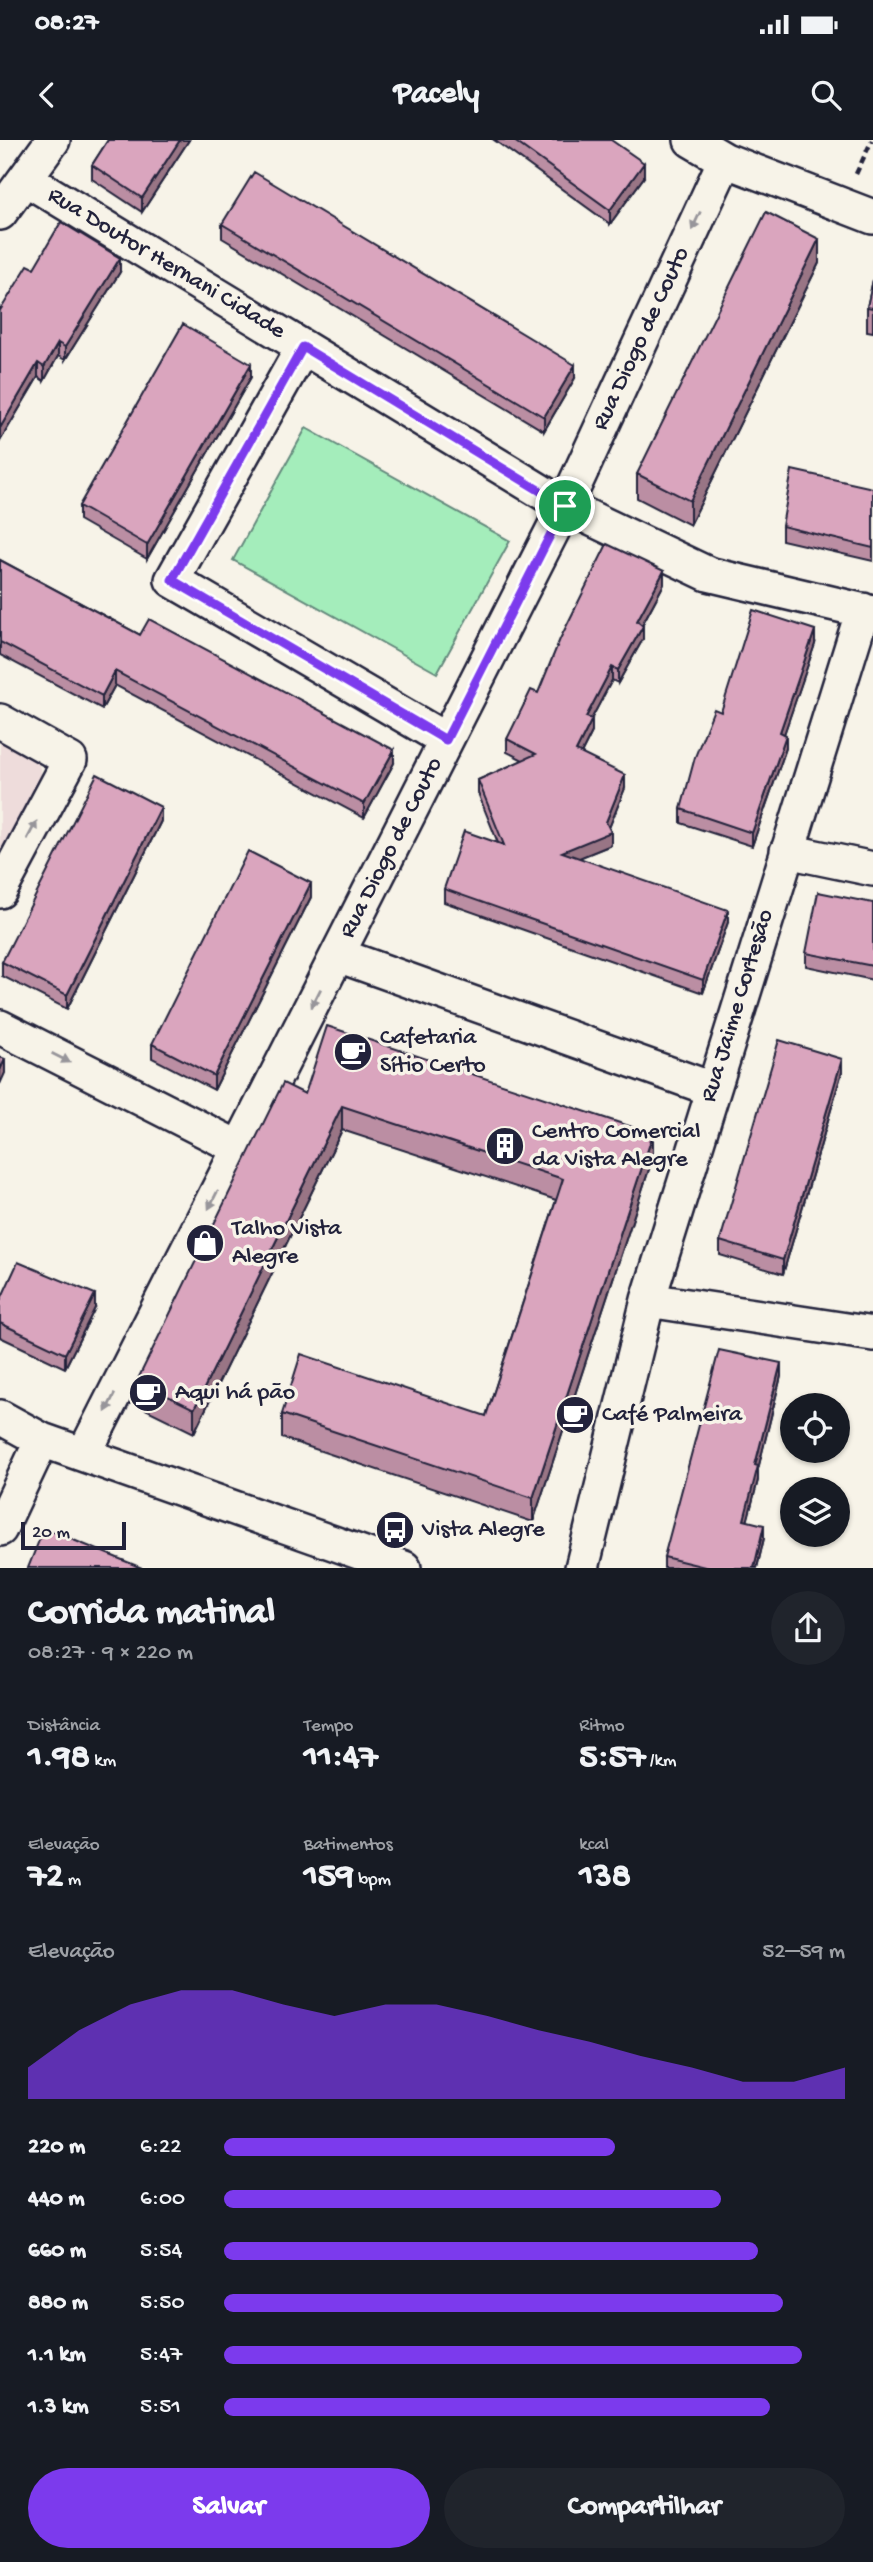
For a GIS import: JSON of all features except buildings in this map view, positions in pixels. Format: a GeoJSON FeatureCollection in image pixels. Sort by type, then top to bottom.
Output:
{"type":"FeatureCollection","features":[{"type":"Feature","properties":{"kind":"street"},"geometry":{"type":"LineString","coordinates":[[0,213],[53,140]]}},
{"type":"Feature","properties":{"kind":"street"},"geometry":{"type":"LineString","coordinates":[[691,140],[725,160],[873,217]]}},
{"type":"Feature","properties":{"kind":"street","name":"Rua Diogo de Couto"},"geometry":{"type":"LineString","coordinates":[[84,1454],[565,506],[725,160]]}},
{"type":"Feature","properties":{"kind":"street","name":"Rua Doutor Hernani Cidade"},"geometry":{"type":"LineString","coordinates":[[26,179],[565,506],[708,574],[868,612]]}},
{"type":"Feature","properties":{"kind":"street"},"geometry":{"type":"LineString","coordinates":[[303,347],[172,580],[446,740]]}},
{"type":"Feature","properties":{"kind":"street","name":"Rua Jaime Cortesão"},"geometry":{"type":"LineString","coordinates":[[582,1568],[648,1300],[787,851],[868,612]]}},
{"type":"Feature","properties":{"kind":"street"},"geometry":{"type":"LineString","coordinates":[[0,721],[69,760],[0,891]]}},
{"type":"Feature","properties":{"kind":"street"},"geometry":{"type":"LineString","coordinates":[[787,851],[873,869]]}},
{"type":"Feature","properties":{"kind":"street"},"geometry":{"type":"LineString","coordinates":[[338,955],[712,1089]]}},
{"type":"Feature","properties":{"kind":"street"},"geometry":{"type":"LineString","coordinates":[[0,1027],[239,1148]]}},
{"type":"Feature","properties":{"kind":"street"},"geometry":{"type":"LineString","coordinates":[[648,1300],[873,1334]]}},
{"type":"Feature","properties":{"kind":"street"},"geometry":{"type":"LineString","coordinates":[[0,1417],[42,1440],[404,1568]]}},
{"type":"Feature","properties":{"kind":"street"},"geometry":{"type":"LineString","coordinates":[[0,1529],[42,1440]]}},
{"type":"Feature","properties":{"kind":"shaded area"},"geometry":{"type":"Polygon","coordinates":[[[0,739],[37,759],[42,775],[0,855],[0,739]]]}},
{"type":"Feature","properties":{"kind":"green space"},"geometry":{"type":"Polygon","coordinates":[[[306,428],[510,541],[437,673],[233,560],[306,428]]]}},
{"type":"Feature","properties":{"kind":"place","name":"Cafetaria Sítio Certo"},"geometry":{"type":"Point","coordinates":[353,1052]}},
{"type":"Feature","properties":{"kind":"place","name":"Centro Comercial da Vista Alegre"},"geometry":{"type":"Point","coordinates":[505,1146]}},
{"type":"Feature","properties":{"kind":"place","name":"Talho Vista Alegre"},"geometry":{"type":"Point","coordinates":[205,1243]}},
{"type":"Feature","properties":{"kind":"place","name":"Aqui há pão"},"geometry":{"type":"Point","coordinates":[148,1393]}},
{"type":"Feature","properties":{"kind":"place","name":"Café Palmeira"},"geometry":{"type":"Point","coordinates":[575,1415]}},
{"type":"Feature","properties":{"kind":"place","name":"Vista Alegre"},"geometry":{"type":"Point","coordinates":[395,1530]}},
{"type":"Feature","properties":{"kind":"route"},"geometry":{"type":"LineString","coordinates":[[303,347],[565,506],[446,740],[172,580],[303,347]]}}]}
